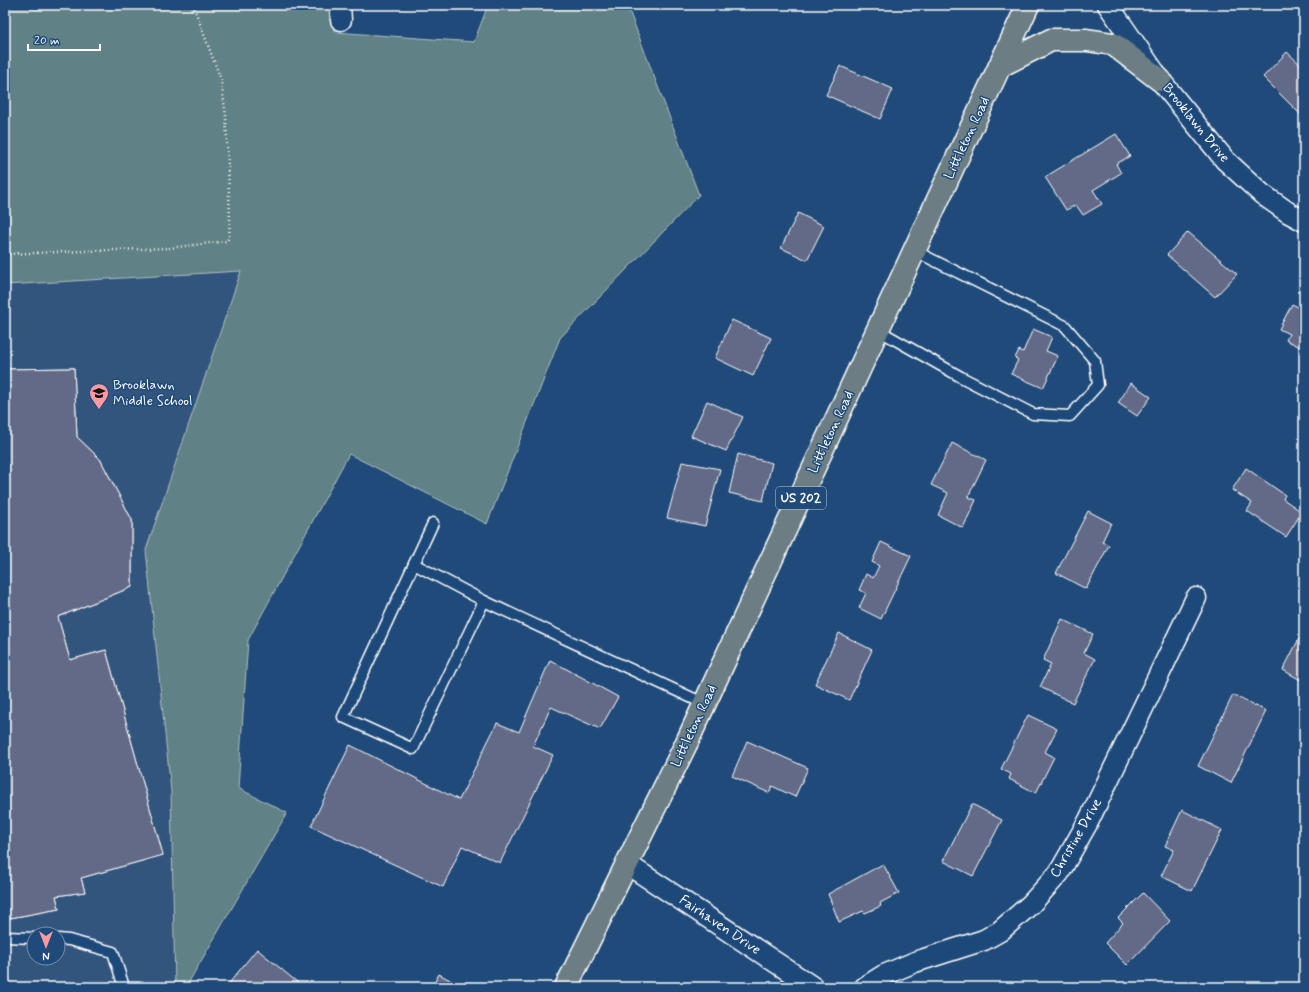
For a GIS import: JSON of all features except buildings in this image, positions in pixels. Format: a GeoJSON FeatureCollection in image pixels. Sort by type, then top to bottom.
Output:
{"type":"FeatureCollection","features":[{"type":"Feature","properties":{"kind":"main road","name":"Littleton Road"},"geometry":{"type":"LineString","coordinates":[[566,987],[705,704],[1028,5]]}},
{"type":"Feature","properties":{"kind":"main road"},"geometry":{"type":"LineString","coordinates":[[1000,66],[1051,40],[1087,40],[1113,44],[1160,80]]}},
{"type":"Feature","properties":{"kind":"street","name":"Brooklawn Drive"},"geometry":{"type":"LineString","coordinates":[[1108,5],[1160,80],[1225,160],[1262,194],[1289,213],[1304,221]]}},
{"type":"Feature","properties":{"kind":"street","name":"Christine Drive"},"geometry":{"type":"LineString","coordinates":[[865,987],[884,975],[914,962],[984,940],[1000,931],[1031,904],[1059,873],[1088,822],[1196,598]]}},
{"type":"Feature","properties":{"kind":"street","name":"Fairhaven Drive"},"geometry":{"type":"LineString","coordinates":[[627,864],[813,987]]}},
{"type":"Feature","properties":{"kind":"lane"},"geometry":{"type":"LineString","coordinates":[[878,330],[1033,414],[1070,416],[1098,385],[1095,361],[1065,326],[914,251]]}},
{"type":"Feature","properties":{"kind":"lane"},"geometry":{"type":"LineString","coordinates":[[433,524],[342,717],[413,749],[484,601]]}},
{"type":"Feature","properties":{"kind":"lane"},"geometry":{"type":"LineString","coordinates":[[414,564],[484,601],[705,704]]}},
{"type":"Feature","properties":{"kind":"lane"},"geometry":{"type":"LineString","coordinates":[[5,937],[26,938]]}},
{"type":"Feature","properties":{"kind":"lane"},"geometry":{"type":"LineString","coordinates":[[66,940],[113,952],[124,987]]}},
{"type":"Feature","properties":{"kind":"path"},"geometry":{"type":"LineString","coordinates":[[5,254],[169,248],[227,241],[229,237],[230,220],[226,116],[221,80],[193,5]]}},
{"type":"Feature","properties":{"kind":"shaded area","name":"Brooklawn Middle School"},"geometry":{"type":"Polygon","coordinates":[[[5,5],[241,271],[146,550],[171,791],[175,987],[5,987],[5,5]]]}},
{"type":"Feature","properties":{"kind":"green space"},"geometry":{"type":"Polygon","coordinates":[[[5,5],[333,5],[335,32],[474,42],[488,5],[627,5],[699,195],[560,338],[487,524],[349,454],[248,640],[238,788],[287,813],[186,987],[175,987],[171,791],[146,550],[241,271],[5,285],[5,5]]]}},
{"type":"Feature","properties":{"kind":"place","name":"Brooklawn Middle School"},"geometry":{"type":"Point","coordinates":[99,410]}}]}
